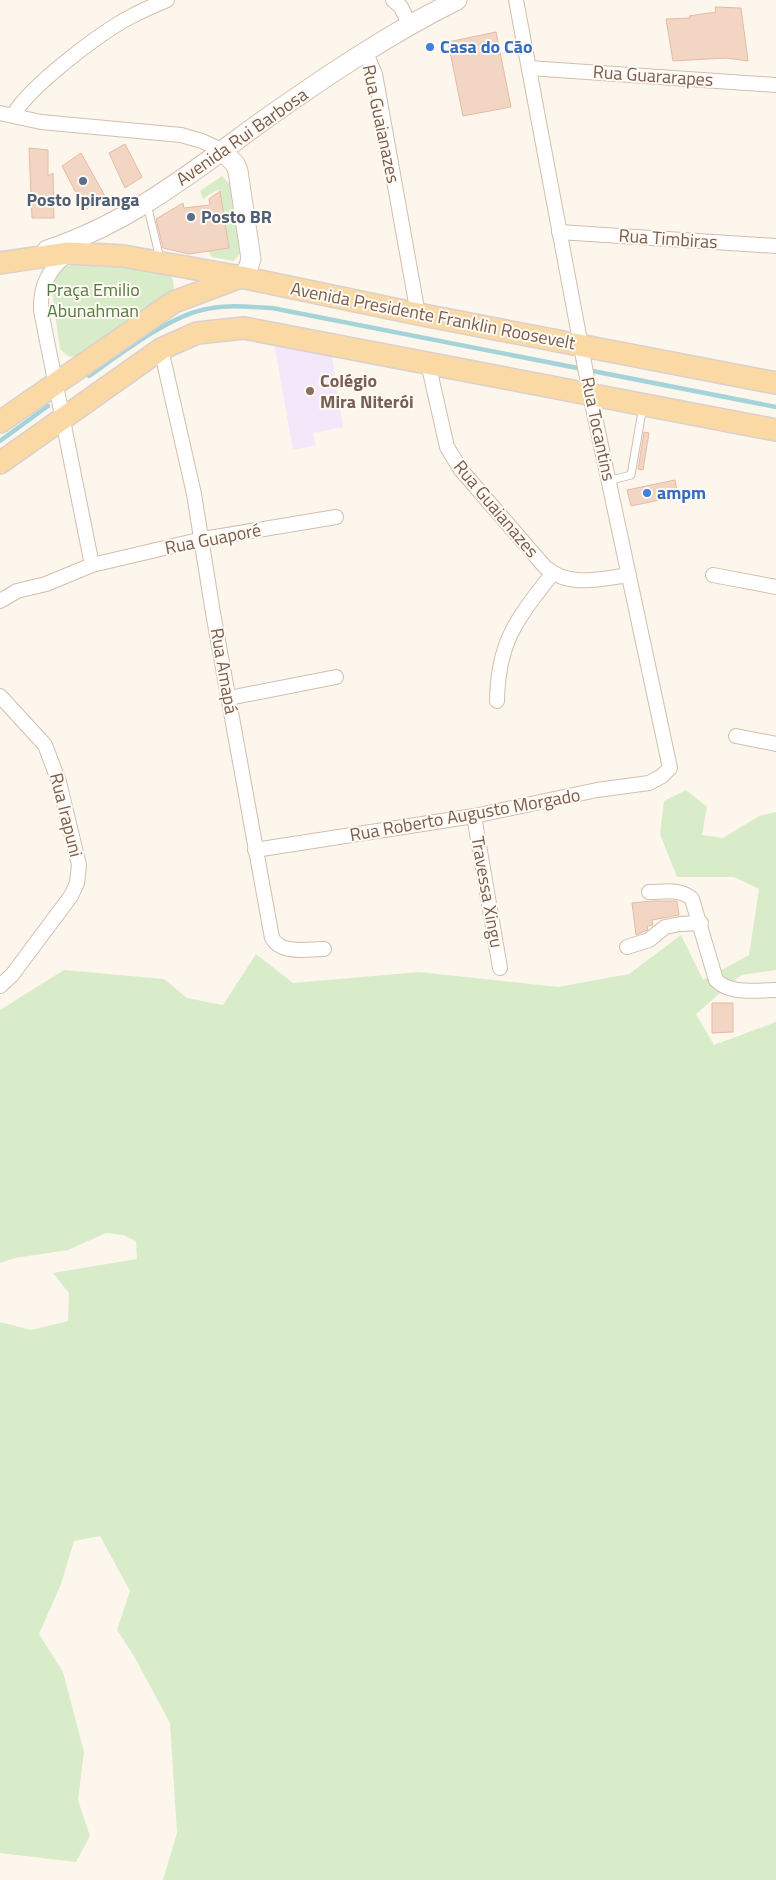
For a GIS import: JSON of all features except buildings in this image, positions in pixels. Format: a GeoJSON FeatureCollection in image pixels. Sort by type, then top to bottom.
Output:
{"type":"FeatureCollection","features":[{"type":"Feature","properties":{"kind":"main road","name":"Avenida Rui Barbosa"},"geometry":{"type":"LineString","coordinates":[[10,261],[87,236],[147,204],[364,52],[409,24],[457,0]]}},
{"type":"Feature","properties":{"kind":"main road"},"geometry":{"type":"LineString","coordinates":[[0,422],[174,302],[215,285],[241,277],[248,269],[251,259],[238,172],[235,164],[223,151]]}},
{"type":"Feature","properties":{"kind":"main road","name":"Avenida Rui Barbosa"},"geometry":{"type":"LineString","coordinates":[[10,261],[78,254]]}},
{"type":"Feature","properties":{"kind":"main road","name":"Avenida Presidente Franklin Roosevelt"},"geometry":{"type":"LineString","coordinates":[[78,254],[161,262],[418,314],[582,352],[776,383]]}},
{"type":"Feature","properties":{"kind":"main road"},"geometry":{"type":"LineString","coordinates":[[161,262],[171,269],[178,278],[179,292],[174,302]]}},
{"type":"Feature","properties":{"kind":"main road"},"geometry":{"type":"LineString","coordinates":[[0,463],[62,421],[161,348],[197,333],[244,328],[428,363],[588,386],[644,404],[776,430]]}},
{"type":"Feature","properties":{"kind":"main road"},"geometry":{"type":"LineString","coordinates":[[56,383],[90,386],[115,382]]}},
{"type":"Feature","properties":{"kind":"street"},"geometry":{"type":"LineString","coordinates":[[7,113],[19,105],[35,88],[75,55],[130,17],[167,0]]}},
{"type":"Feature","properties":{"kind":"street"},"geometry":{"type":"LineString","coordinates":[[393,0],[401,8],[409,24]]}},
{"type":"Feature","properties":{"kind":"street","name":"Rua Tocantins"},"geometry":{"type":"LineString","coordinates":[[516,0],[588,386],[670,768]]}},
{"type":"Feature","properties":{"kind":"street","name":"Rua Guaianazes"},"geometry":{"type":"LineString","coordinates":[[364,52],[375,74],[418,314]]}},
{"type":"Feature","properties":{"kind":"street","name":"Rua Guararapes"},"geometry":{"type":"LineString","coordinates":[[530,68],[776,85]]}},
{"type":"Feature","properties":{"kind":"street"},"geometry":{"type":"LineString","coordinates":[[7,113],[41,122],[181,135],[202,141],[223,151]]}},
{"type":"Feature","properties":{"kind":"street","name":"Rua Timbiras"},"geometry":{"type":"LineString","coordinates":[[559,232],[776,246]]}},
{"type":"Feature","properties":{"kind":"street"},"geometry":{"type":"LineString","coordinates":[[78,254],[53,266],[44,282],[40,296],[41,311],[62,421],[92,565]]}},
{"type":"Feature","properties":{"kind":"street","name":"Rua Amapá"},"geometry":{"type":"LineString","coordinates":[[161,348],[203,539],[255,850],[272,938],[275,944],[286,949],[324,949]]}},
{"type":"Feature","properties":{"kind":"street","name":"Rua Guaianazes"},"geometry":{"type":"LineString","coordinates":[[428,363],[448,447],[461,470],[552,574],[568,580],[579,581],[629,575]]}},
{"type":"Feature","properties":{"kind":"street","name":"Rua Guaporé"},"geometry":{"type":"LineString","coordinates":[[0,601],[17,591],[46,584],[92,565],[203,539],[336,517]]}},
{"type":"Feature","properties":{"kind":"street"},"geometry":{"type":"LineString","coordinates":[[497,702],[498,678],[508,640],[519,617],[552,574]]}},
{"type":"Feature","properties":{"kind":"street"},"geometry":{"type":"LineString","coordinates":[[713,575],[776,587]]}},
{"type":"Feature","properties":{"kind":"street"},"geometry":{"type":"LineString","coordinates":[[229,698],[336,677]]}},
{"type":"Feature","properties":{"kind":"street","name":"Rua Irapuni"},"geometry":{"type":"LineString","coordinates":[[0,696],[46,745],[59,782],[79,865],[77,883],[71,896],[12,975],[0,986]]}},
{"type":"Feature","properties":{"kind":"street"},"geometry":{"type":"LineString","coordinates":[[736,736],[776,744]]}},
{"type":"Feature","properties":{"kind":"street","name":"Rua Roberto Augusto Morgado"},"geometry":{"type":"LineString","coordinates":[[255,850],[474,816],[597,790],[649,783],[662,776],[670,768]]}},
{"type":"Feature","properties":{"kind":"street","name":"Travessa Xingu"},"geometry":{"type":"LineString","coordinates":[[474,816],[500,968]]}},
{"type":"Feature","properties":{"kind":"street"},"geometry":{"type":"LineString","coordinates":[[649,892],[686,894],[692,899],[701,923],[716,980],[722,987],[732,990],[776,990]]}},
{"type":"Feature","properties":{"kind":"street"},"geometry":{"type":"LineString","coordinates":[[627,947],[649,940],[665,927],[701,923]]}},
{"type":"Feature","properties":{"kind":"lane"},"geometry":{"type":"LineString","coordinates":[[147,204],[161,262]]}},
{"type":"Feature","properties":{"kind":"lane"},"geometry":{"type":"LineString","coordinates":[[608,481],[632,476],[644,404]]}},
{"type":"Feature","properties":{"kind":"shaded area","name":"Colégio Mira Niterói"},"geometry":{"type":"Polygon","coordinates":[[[274,343],[332,355],[343,427],[313,433],[316,445],[293,450],[274,343]]]}},
{"type":"Feature","properties":{"kind":"green space"},"geometry":{"type":"Polygon","coordinates":[[[222,176],[231,185],[241,251],[234,261],[212,257],[208,251],[229,247],[220,190],[203,199],[200,191],[222,176]]]}},
{"type":"Feature","properties":{"kind":"green space","name":"Praça Emilio Abunahman"},"geometry":{"type":"Polygon","coordinates":[[[102,261],[169,273],[174,288],[172,294],[78,357],[68,356],[60,349],[52,292],[54,282],[62,269],[68,265],[102,261]]]}},
{"type":"Feature","properties":{"kind":"green space"},"geometry":{"type":"Polygon","coordinates":[[[686,790],[707,807],[702,835],[723,838],[759,816],[776,812],[776,970],[741,975],[696,1014],[714,1045],[776,1022],[776,1880],[163,1880],[177,1833],[170,1723],[134,1656],[117,1630],[130,1591],[100,1536],[74,1541],[61,1584],[39,1634],[63,1672],[84,1752],[78,1800],[90,1836],[76,1862],[0,1853],[0,1322],[31,1330],[68,1321],[69,1293],[53,1273],[137,1259],[136,1241],[123,1235],[106,1233],[68,1250],[15,1258],[0,1263],[0,1010],[64,970],[164,979],[187,998],[223,1005],[256,954],[293,983],[419,972],[558,987],[629,974],[681,935],[703,980],[749,955],[759,889],[734,877],[677,877],[660,834],[664,801],[686,790]]]}},
{"type":"Feature","properties":{"kind":"waterway"},"geometry":{"type":"LineString","coordinates":[[89,376],[144,338],[174,321],[202,310],[228,306],[272,308],[776,407]]}},
{"type":"Feature","properties":{"kind":"waterway"},"geometry":{"type":"LineString","coordinates":[[0,441],[48,406]]}},
{"type":"Feature","properties":{"kind":"place","name":"Casa do Cão"},"geometry":{"type":"Point","coordinates":[430,47]}},
{"type":"Feature","properties":{"kind":"place","name":"Posto Ipiranga"},"geometry":{"type":"Point","coordinates":[83,181]}},
{"type":"Feature","properties":{"kind":"place","name":"Posto BR"},"geometry":{"type":"Point","coordinates":[191,217]}},
{"type":"Feature","properties":{"kind":"place","name":"Colégio Mira Niterói"},"geometry":{"type":"Point","coordinates":[310,391]}},
{"type":"Feature","properties":{"kind":"place","name":"ampm"},"geometry":{"type":"Point","coordinates":[647,493]}}]}
